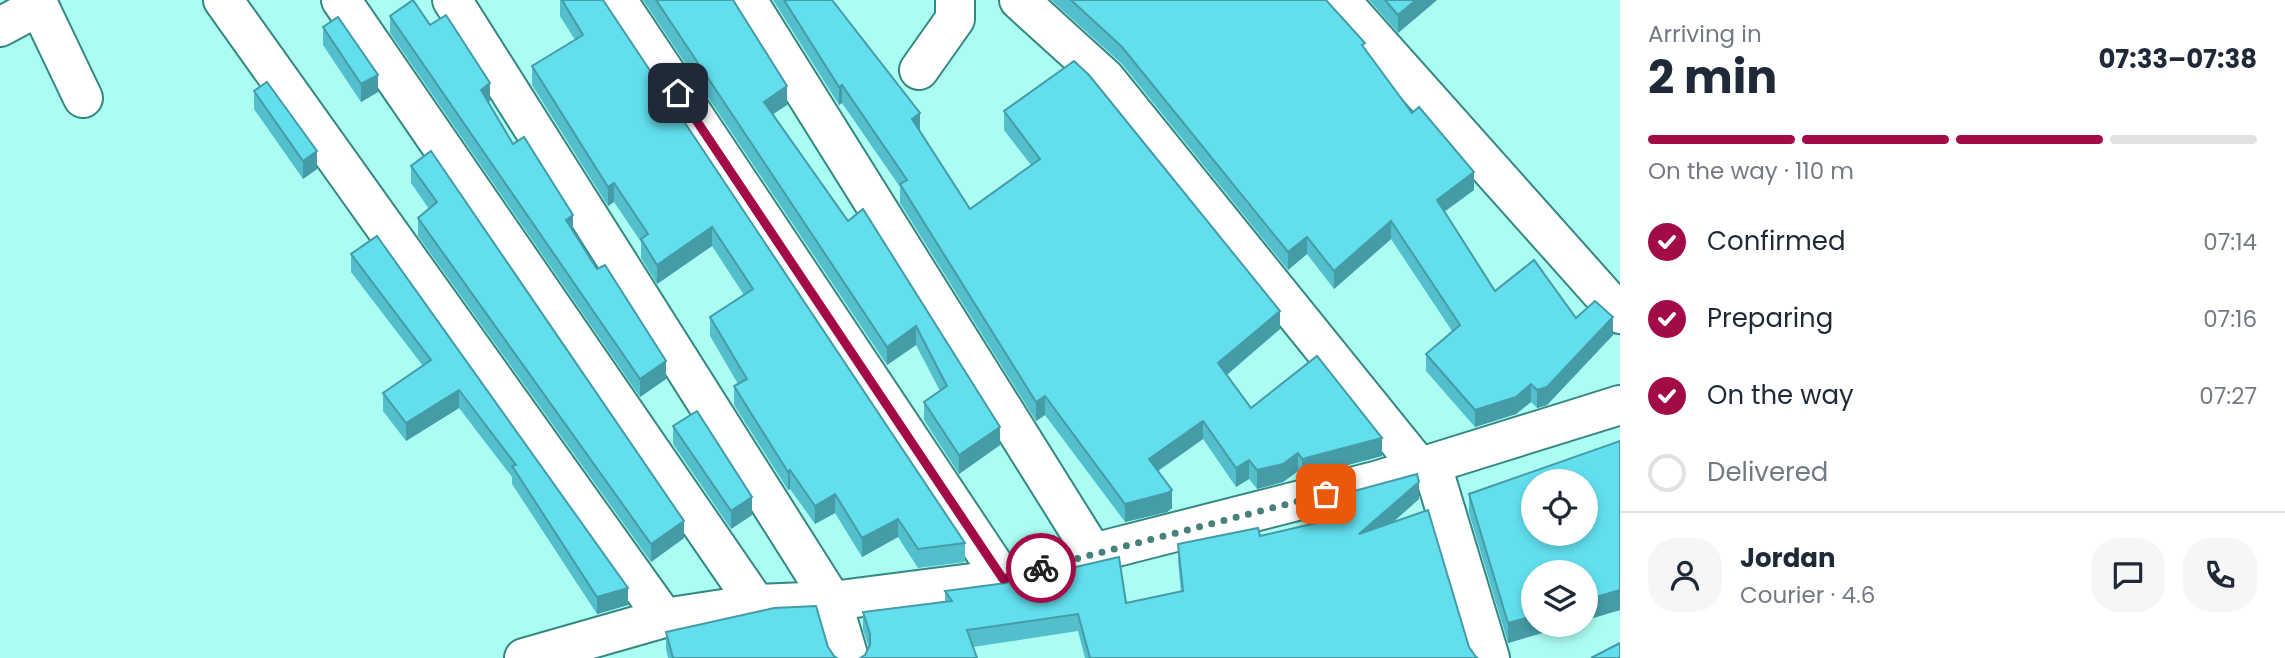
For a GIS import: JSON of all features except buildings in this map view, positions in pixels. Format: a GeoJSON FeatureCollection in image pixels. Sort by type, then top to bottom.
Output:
{"type":"FeatureCollection","features":[{"type":"Feature","properties":{"kind":"street"},"geometry":{"type":"LineString","coordinates":[[223,0],[664,618]]}},
{"type":"Feature","properties":{"kind":"street"},"geometry":{"type":"LineString","coordinates":[[341,0],[755,604]]}},
{"type":"Feature","properties":{"kind":"street"},"geometry":{"type":"LineString","coordinates":[[452,0],[832,601],[849,658]]}},
{"type":"Feature","properties":{"kind":"street"},"geometry":{"type":"LineString","coordinates":[[617,0],[1003,579]]}},
{"type":"Feature","properties":{"kind":"street"},"geometry":{"type":"LineString","coordinates":[[747,0],[1093,553]]}},
{"type":"Feature","properties":{"kind":"street"},"geometry":{"type":"LineString","coordinates":[[919,70],[955,19],[955,0]]}},
{"type":"Feature","properties":{"kind":"street"},"geometry":{"type":"LineString","coordinates":[[1019,0],[1105,78],[1420,468],[1434,472],[1490,658]]}},
{"type":"Feature","properties":{"kind":"street"},"geometry":{"type":"LineString","coordinates":[[1340,0],[1620,314]]}},
{"type":"Feature","properties":{"kind":"street"},"geometry":{"type":"LineString","coordinates":[[0,27],[38,3],[83,98]]}},
{"type":"Feature","properties":{"kind":"street"},"geometry":{"type":"LineString","coordinates":[[524,658],[664,618],[755,604],[832,601],[1003,579],[1420,468],[1620,405]]}},
{"type":"Feature","properties":{"kind":"way so far"},"geometry":{"type":"LineString","coordinates":[[1041,568],[1326,494]]}},
{"type":"Feature","properties":{"kind":"route"},"geometry":{"type":"LineString","coordinates":[[678,93],[1003,579],[1041,568]]}}]}
